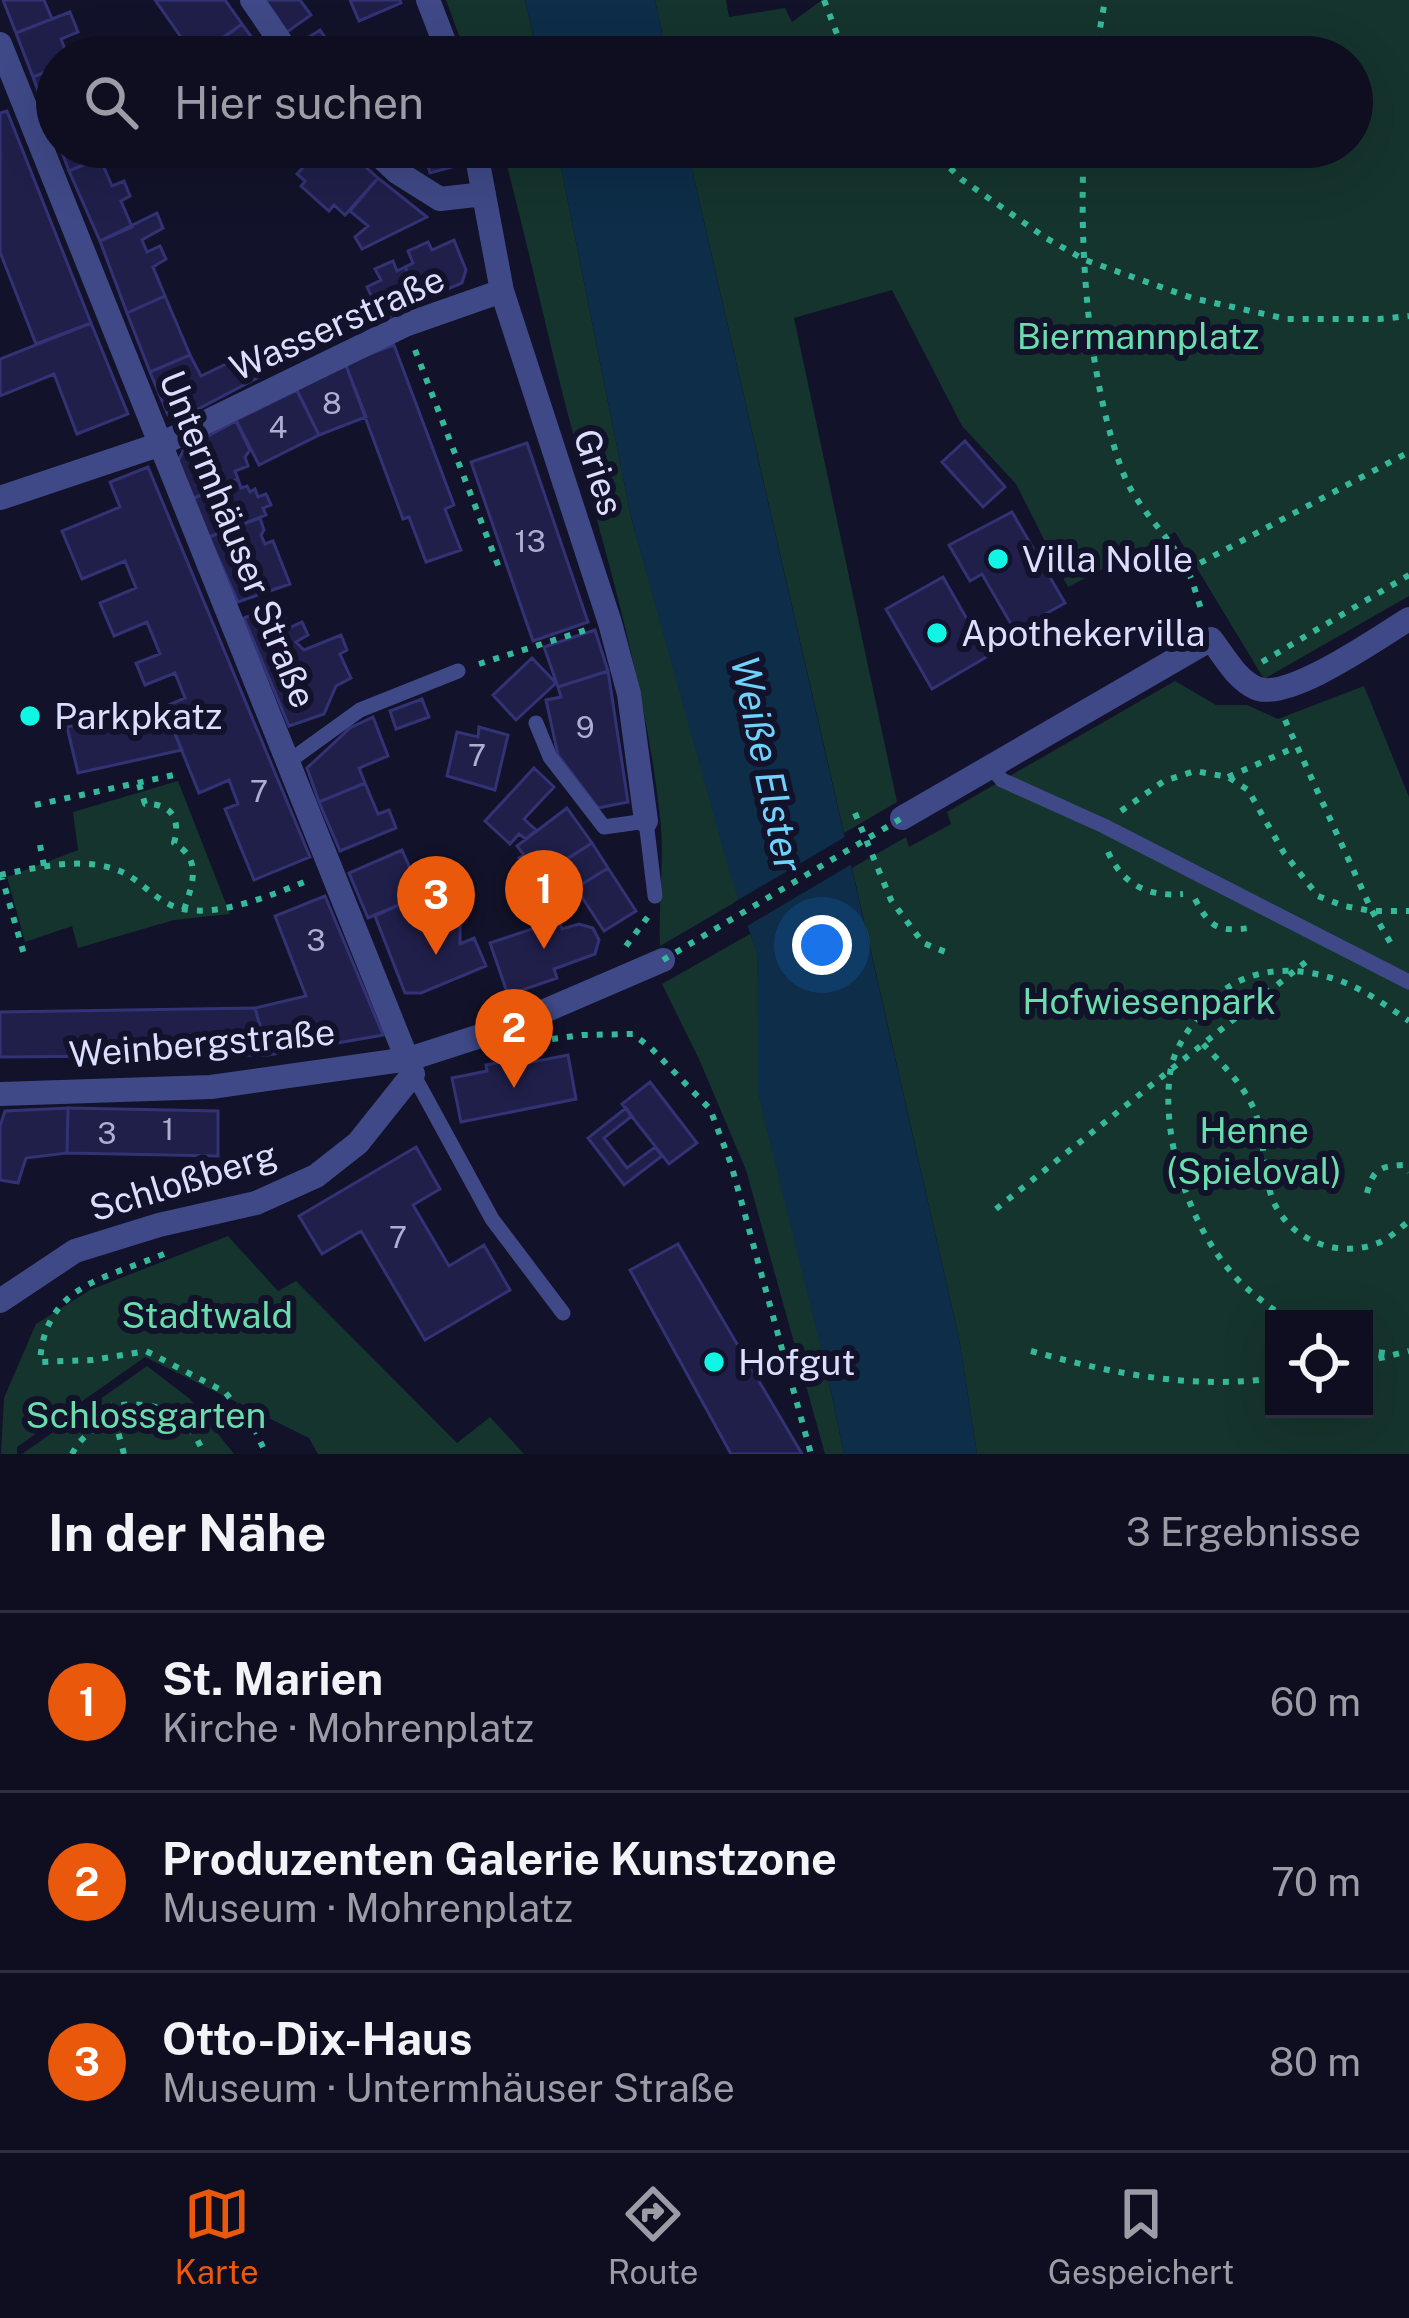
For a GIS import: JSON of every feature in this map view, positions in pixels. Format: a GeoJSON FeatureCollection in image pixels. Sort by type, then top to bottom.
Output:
{"type":"FeatureCollection","features":[{"type":"Feature","properties":{"kind":"street"},"geometry":{"type":"LineString","coordinates":[[252,0],[277,36]]}},
{"type":"Feature","properties":{"kind":"street"},"geometry":{"type":"LineString","coordinates":[[428,0],[442,36]]}},
{"type":"Feature","properties":{"kind":"street","name":"Untermhäuser Straße"},"geometry":{"type":"LineString","coordinates":[[0,44],[36,134]]}},
{"type":"Feature","properties":{"kind":"street","name":"Untermhäuser Straße"},"geometry":{"type":"LineString","coordinates":[[50,168],[411,1067]]}},
{"type":"Feature","properties":{"kind":"street"},"geometry":{"type":"LineString","coordinates":[[393,168],[440,199],[484,194]]}},
{"type":"Feature","properties":{"kind":"street","name":"Gries"},"geometry":{"type":"LineString","coordinates":[[479,168],[502,291],[610,622],[628,694],[646,820]]}},
{"type":"Feature","properties":{"kind":"street","name":"Wasserstraße"},"geometry":{"type":"LineString","coordinates":[[0,498],[161,445],[405,325],[502,291]]}},
{"type":"Feature","properties":{"kind":"street"},"geometry":{"type":"LineString","coordinates":[[902,818],[1211,639],[1238,676],[1259,690],[1283,689],[1409,619]]}},
{"type":"Feature","properties":{"kind":"street","name":"Weinbergstraße"},"geometry":{"type":"LineString","coordinates":[[0,1094],[211,1087],[411,1067],[658,963]]}},
{"type":"Feature","properties":{"kind":"street","name":"Schloßberg"},"geometry":{"type":"LineString","coordinates":[[0,1301],[75,1251],[256,1203],[316,1175],[358,1143],[411,1067]]}},
{"type":"Feature","properties":{"kind":"lane"},"geometry":{"type":"LineString","coordinates":[[288,762],[360,710],[458,670]]}},
{"type":"Feature","properties":{"kind":"lane"},"geometry":{"type":"LineString","coordinates":[[536,723],[550,757],[604,827],[646,820]]}},
{"type":"Feature","properties":{"kind":"lane"},"geometry":{"type":"LineString","coordinates":[[992,768],[1002,780],[1104,826],[1409,982]]}},
{"type":"Feature","properties":{"kind":"lane","name":"Gries"},"geometry":{"type":"LineString","coordinates":[[646,820],[655,896]]}},
{"type":"Feature","properties":{"kind":"lane"},"geometry":{"type":"LineString","coordinates":[[411,1067],[493,1220],[563,1313]]}},
{"type":"Feature","properties":{"kind":"path"},"geometry":{"type":"LineString","coordinates":[[824,0],[838,36]]}},
{"type":"Feature","properties":{"kind":"path"},"geometry":{"type":"LineString","coordinates":[[1099,36],[1105,0]]}},
{"type":"Feature","properties":{"kind":"path"},"geometry":{"type":"LineString","coordinates":[[950,168],[1046,238],[1085,260],[1192,298],[1287,320],[1409,316]]}},
{"type":"Feature","properties":{"kind":"path"},"geometry":{"type":"LineString","coordinates":[[1084,168],[1085,260],[1106,415],[1121,470],[1134,497],[1187,570],[1211,639]]}},
{"type":"Feature","properties":{"kind":"path"},"geometry":{"type":"LineString","coordinates":[[405,325],[501,573]]}},
{"type":"Feature","properties":{"kind":"path"},"geometry":{"type":"LineString","coordinates":[[1187,570],[1409,452]]}},
{"type":"Feature","properties":{"kind":"path"},"geometry":{"type":"LineString","coordinates":[[1238,676],[1409,575]]}},
{"type":"Feature","properties":{"kind":"path"},"geometry":{"type":"LineString","coordinates":[[458,670],[610,622]]}},
{"type":"Feature","properties":{"kind":"path"},"geometry":{"type":"LineString","coordinates":[[1285,720],[1395,951]]}},
{"type":"Feature","properties":{"kind":"path"},"geometry":{"type":"LineString","coordinates":[[1228,777],[1296,747]]}},
{"type":"Feature","properties":{"kind":"path"},"geometry":{"type":"LineString","coordinates":[[1122,810],[1164,781],[1195,771],[1228,777],[1248,790],[1284,853],[1318,896],[1344,906],[1409,911]]}},
{"type":"Feature","properties":{"kind":"path"},"geometry":{"type":"LineString","coordinates":[[35,805],[173,775]]}},
{"type":"Feature","properties":{"kind":"path"},"geometry":{"type":"LineString","coordinates":[[140,784],[145,803],[166,807],[176,818],[174,843],[194,863],[184,910]]}},
{"type":"Feature","properties":{"kind":"path"},"geometry":{"type":"LineString","coordinates":[[855,813],[891,900],[923,943],[948,952]]}},
{"type":"Feature","properties":{"kind":"path"},"geometry":{"type":"LineString","coordinates":[[655,896],[658,963],[902,818]]}},
{"type":"Feature","properties":{"kind":"path"},"geometry":{"type":"LineString","coordinates":[[1104,826],[1116,868],[1138,889],[1163,895],[1191,893]]}},
{"type":"Feature","properties":{"kind":"path"},"geometry":{"type":"LineString","coordinates":[[40,845],[44,866]]}},
{"type":"Feature","properties":{"kind":"path"},"geometry":{"type":"LineString","coordinates":[[25,958],[1,874],[44,866],[92,865],[122,871],[164,902],[184,910],[250,901],[333,870]]}},
{"type":"Feature","properties":{"kind":"path"},"geometry":{"type":"LineString","coordinates":[[996,1209],[1330,941]]}},
{"type":"Feature","properties":{"kind":"path"},"geometry":{"type":"LineString","coordinates":[[1274,1310],[1231,1272],[1188,1200],[1171,1126],[1170,1072],[1190,1027],[1222,990],[1269,970],[1329,977],[1364,992],[1409,1021]]}},
{"type":"Feature","properties":{"kind":"path"},"geometry":{"type":"LineString","coordinates":[[539,1015],[551,1039],[633,1034],[710,1109],[730,1164],[811,1454]]}},
{"type":"Feature","properties":{"kind":"path"},"geometry":{"type":"LineString","coordinates":[[1203,1044],[1251,1104],[1266,1152],[1273,1201],[1300,1236],[1340,1250],[1380,1243],[1409,1221]]}},
{"type":"Feature","properties":{"kind":"path"},"geometry":{"type":"LineString","coordinates":[[1367,1193],[1371,1177],[1384,1166],[1403,1165],[1409,1172]]}},
{"type":"Feature","properties":{"kind":"path"},"geometry":{"type":"LineString","coordinates":[[175,1250],[67,1298],[56,1308],[42,1336],[40,1362],[146,1351],[225,1392],[256,1430],[266,1454]]}},
{"type":"Feature","properties":{"kind":"path"},"geometry":{"type":"LineString","coordinates":[[1031,1351],[1098,1369],[1195,1382],[1265,1378]]}},
{"type":"Feature","properties":{"kind":"path"},"geometry":{"type":"LineString","coordinates":[[1373,1351],[1395,1355]]}},
{"type":"Feature","properties":{"kind":"path"},"geometry":{"type":"LineString","coordinates":[[1373,1360],[1409,1351]]}},
{"type":"Feature","properties":{"kind":"path"},"geometry":{"type":"LineString","coordinates":[[124,1454],[111,1406],[138,1402],[183,1420],[204,1454]]}},
{"type":"Feature","properties":{"kind":"path"},"geometry":{"type":"LineString","coordinates":[[72,1454],[93,1429],[114,1419]]}},
{"type":"Feature","properties":{"kind":"green space"},"geometry":{"type":"Polygon","coordinates":[[[446,0],[525,0],[533,36],[459,36],[446,0]]]}},
{"type":"Feature","properties":{"kind":"green space","name":"Biermannplatz"},"geometry":{"type":"Polygon","coordinates":[[[655,0],[726,0],[729,17],[785,8],[792,22],[822,0],[1409,0],[1409,596],[1264,679],[1175,532],[1068,587],[1016,484],[962,426],[892,290],[794,318],[897,802],[844,833],[692,168],[1373,168],[1373,36],[663,36],[655,0]]]}},
{"type":"Feature","properties":{"kind":"green space"},"geometry":{"type":"Polygon","coordinates":[[[507,168],[561,168],[631,517],[739,900],[660,946],[661,833],[653,766],[622,614],[507,168]]]}},
{"type":"Feature","properties":{"kind":"green space","name":"Hofwiesenpark"},"geometry":{"type":"Polygon","coordinates":[[[1175,681],[1216,705],[1247,705],[1278,719],[1364,686],[1409,797],[1409,1454],[977,1454],[959,1338],[852,868],[906,837],[909,847],[951,824],[947,812],[1175,681]]]}},
{"type":"Feature","properties":{"kind":"green space"},"geometry":{"type":"Polygon","coordinates":[[[178,781],[230,914],[174,920],[78,948],[72,926],[25,942],[7,877],[78,850],[73,812],[178,781]]]}},
{"type":"Feature","properties":{"kind":"green space"},"geometry":{"type":"Polygon","coordinates":[[[750,934],[758,954],[844,1454],[825,1454],[746,1170],[662,984],[750,934]]]}},
{"type":"Feature","properties":{"kind":"green space","name":"Stadtwald"},"geometry":{"type":"Polygon","coordinates":[[[228,1236],[278,1291],[296,1281],[457,1443],[490,1417],[524,1454],[318,1454],[309,1438],[145,1357],[17,1447],[17,1454],[1,1454],[4,1398],[36,1324],[90,1290],[228,1236]]]}},
{"type":"Feature","properties":{"kind":"green space","name":"Schlossgarten"},"geometry":{"type":"Polygon","coordinates":[[[147,1366],[190,1399],[234,1454],[22,1454],[147,1366]]]}},
{"type":"Feature","properties":{"kind":"water"},"geometry":{"type":"Polygon","coordinates":[[[525,0],[655,0],[663,36],[533,36],[525,0]]]}},
{"type":"Feature","properties":{"kind":"water","name":"Weiße Elster"},"geometry":{"type":"Polygon","coordinates":[[[561,168],[692,168],[959,1338],[977,1454],[844,1454],[758,1094],[757,954],[728,867],[631,517],[561,168]]]}},
{"type":"Feature","properties":{"kind":"pier"},"geometry":{"type":"Polygon","coordinates":[[[850,834],[857,861],[742,929],[733,903],[850,834]]]}},
{"type":"Feature","properties":{"kind":"building"},"geometry":{"type":"Polygon","coordinates":[[[3,0],[44,0],[52,19],[16,33],[3,0]]]}},
{"type":"Feature","properties":{"kind":"building"},"geometry":{"type":"Polygon","coordinates":[[[155,0],[225,0],[242,24],[225,36],[180,36],[155,0]]]}},
{"type":"Feature","properties":{"kind":"building"},"geometry":{"type":"Polygon","coordinates":[[[265,0],[300,0],[311,15],[287,32],[265,0]]]}},
{"type":"Feature","properties":{"kind":"building"},"geometry":{"type":"Polygon","coordinates":[[[350,0],[400,0],[401,3],[359,21],[350,0]]]}},
{"type":"Feature","properties":{"kind":"building"},"geometry":{"type":"Polygon","coordinates":[[[70,12],[78,32],[36,36],[33,77],[16,33],[70,12]]]}},
{"type":"Feature","properties":{"kind":"building"},"geometry":{"type":"Polygon","coordinates":[[[242,24],[251,36],[226,36],[242,24]]]}},
{"type":"Feature","properties":{"kind":"building"},"geometry":{"type":"Polygon","coordinates":[[[7,111],[91,323],[36,344],[0,252],[0,113],[7,111]]]}},
{"type":"Feature","properties":{"kind":"building"},"geometry":{"type":"Polygon","coordinates":[[[104,168],[112,186],[124,181],[130,196],[121,201],[132,227],[100,241],[69,171],[104,168]]]}},
{"type":"Feature","properties":{"kind":"building"},"geometry":{"type":"Polygon","coordinates":[[[302,168],[367,168],[378,178],[345,215],[334,205],[329,211],[301,186],[305,181],[297,174],[302,168]]]}},
{"type":"Feature","properties":{"kind":"building"},"geometry":{"type":"Polygon","coordinates":[[[378,178],[427,217],[362,249],[355,237],[368,226],[350,211],[378,178]]]}},
{"type":"Feature","properties":{"kind":"building"},"geometry":{"type":"Polygon","coordinates":[[[157,213],[163,228],[142,240],[147,252],[160,246],[166,259],[153,267],[165,296],[127,313],[100,241],[157,213]]]}},
{"type":"Feature","properties":{"kind":"building"},"geometry":{"type":"Polygon","coordinates":[[[454,240],[466,270],[462,283],[422,300],[405,267],[413,263],[408,251],[428,242],[432,250],[454,240]]]}},
{"type":"Feature","properties":{"kind":"building"},"geometry":{"type":"Polygon","coordinates":[[[393,261],[397,271],[405,267],[422,300],[383,320],[367,287],[381,280],[375,269],[393,261]]]}},
{"type":"Feature","properties":{"kind":"building"},"geometry":{"type":"Polygon","coordinates":[[[165,296],[190,355],[150,372],[127,313],[165,296]]]}},
{"type":"Feature","properties":{"kind":"building"},"geometry":{"type":"Polygon","coordinates":[[[91,323],[128,414],[77,434],[54,374],[0,396],[0,359],[91,323]]]}},
{"type":"Feature","properties":{"kind":"building"},"geometry":{"type":"Polygon","coordinates":[[[394,345],[454,505],[445,509],[461,550],[426,562],[409,517],[403,519],[345,363],[394,345]]]}},
{"type":"Feature","properties":{"kind":"building"},"geometry":{"type":"Polygon","coordinates":[[[247,354],[259,377],[179,419],[168,415],[150,372],[190,355],[201,376],[247,354]]]}},
{"type":"Feature","properties":{"kind":"building"},"geometry":{"type":"Polygon","coordinates":[[[345,363],[366,417],[319,435],[296,389],[345,363]]]}},
{"type":"Feature","properties":{"kind":"building"},"geometry":{"type":"Polygon","coordinates":[[[297,390],[319,435],[259,465],[236,420],[297,390]]]}},
{"type":"Feature","properties":{"kind":"building"},"geometry":{"type":"Polygon","coordinates":[[[236,421],[250,450],[245,457],[248,466],[235,471],[238,479],[192,499],[177,463],[184,449],[236,421]]]}},
{"type":"Feature","properties":{"kind":"building"},"geometry":{"type":"Polygon","coordinates":[[[965,441],[1005,487],[983,507],[942,462],[965,441]]]}},
{"type":"Feature","properties":{"kind":"building"},"geometry":{"type":"Polygon","coordinates":[[[527,443],[588,622],[533,641],[471,462],[527,443]]]}},
{"type":"Feature","properties":{"kind":"building"},"geometry":{"type":"Polygon","coordinates":[[[148,467],[310,857],[254,880],[225,809],[238,804],[229,780],[199,793],[164,707],[185,698],[175,673],[145,685],[136,663],[160,654],[147,622],[114,636],[100,603],[136,588],[125,561],[82,579],[62,531],[120,507],[110,482],[148,467]]]}},
{"type":"Feature","properties":{"kind":"building"},"geometry":{"type":"Polygon","coordinates":[[[238,479],[241,488],[255,489],[258,497],[266,494],[271,505],[263,508],[266,515],[209,537],[192,499],[238,479]]]}},
{"type":"Feature","properties":{"kind":"building","name":"Villa Nolle"},"geometry":{"type":"Polygon","coordinates":[[[1012,512],[1065,603],[1015,631],[982,574],[970,581],[949,545],[1012,512]]]}},
{"type":"Feature","properties":{"kind":"building"},"geometry":{"type":"Polygon","coordinates":[[[260,518],[265,544],[273,541],[290,584],[238,602],[209,537],[260,518]]]}},
{"type":"Feature","properties":{"kind":"building","name":"Apothekervilla"},"geometry":{"type":"Polygon","coordinates":[[[943,577],[988,656],[932,689],[886,609],[943,577]]]}},
{"type":"Feature","properties":{"kind":"building"},"geometry":{"type":"Polygon","coordinates":[[[280,605],[289,628],[302,622],[308,635],[296,642],[304,650],[341,635],[347,650],[340,654],[351,678],[336,686],[324,714],[289,726],[244,618],[280,605]]]}},
{"type":"Feature","properties":{"kind":"building"},"geometry":{"type":"Polygon","coordinates":[[[595,630],[608,671],[558,687],[544,647],[595,630]]]}},
{"type":"Feature","properties":{"kind":"building"},"geometry":{"type":"Polygon","coordinates":[[[532,658],[556,683],[516,720],[493,695],[532,658]]]}},
{"type":"Feature","properties":{"kind":"building"},"geometry":{"type":"Polygon","coordinates":[[[608,671],[628,802],[598,808],[558,755],[546,700],[561,697],[558,687],[608,671]]]}},
{"type":"Feature","properties":{"kind":"building"},"geometry":{"type":"Polygon","coordinates":[[[422,699],[429,717],[396,729],[390,711],[422,699]]]}},
{"type":"Feature","properties":{"kind":"building"},"geometry":{"type":"Polygon","coordinates":[[[164,707],[182,750],[78,773],[67,727],[164,707]]]}},
{"type":"Feature","properties":{"kind":"building"},"geometry":{"type":"Polygon","coordinates":[[[373,717],[388,756],[359,768],[365,783],[319,802],[307,768],[350,728],[373,717]]]}},
{"type":"Feature","properties":{"kind":"building"},"geometry":{"type":"Polygon","coordinates":[[[479,727],[508,735],[495,790],[447,776],[457,732],[478,737],[479,727]]]}},
{"type":"Feature","properties":{"kind":"building"},"geometry":{"type":"Polygon","coordinates":[[[534,768],[554,787],[524,819],[536,830],[526,839],[519,834],[510,844],[485,821],[534,768]]]}},
{"type":"Feature","properties":{"kind":"building"},"geometry":{"type":"Polygon","coordinates":[[[365,783],[378,814],[389,810],[396,828],[340,851],[319,802],[365,783]]]}},
{"type":"Feature","properties":{"kind":"building"},"geometry":{"type":"Polygon","coordinates":[[[567,808],[592,843],[532,878],[517,846],[567,808]]]}},
{"type":"Feature","properties":{"kind":"building"},"geometry":{"type":"Polygon","coordinates":[[[592,843],[608,868],[576,888],[560,863],[592,843]]]}},
{"type":"Feature","properties":{"kind":"building"},"geometry":{"type":"Polygon","coordinates":[[[402,850],[422,895],[368,918],[349,873],[402,850]]]}},
{"type":"Feature","properties":{"kind":"building"},"geometry":{"type":"Polygon","coordinates":[[[608,868],[636,911],[604,931],[576,888],[608,868]]]}},
{"type":"Feature","properties":{"kind":"building"},"geometry":{"type":"Polygon","coordinates":[[[325,896],[383,1035],[268,1055],[255,1008],[306,996],[275,916],[325,896]]]}},
{"type":"Feature","properties":{"kind":"building"},"geometry":{"type":"Polygon","coordinates":[[[415,898],[422,914],[460,911],[460,944],[474,938],[486,966],[421,993],[405,993],[375,916],[415,898]]]}},
{"type":"Feature","properties":{"kind":"building"},"geometry":{"type":"Polygon","coordinates":[[[553,902],[562,929],[579,924],[593,928],[599,940],[595,954],[554,969],[557,978],[508,995],[490,943],[538,927],[532,909],[553,902]]]}},
{"type":"Feature","properties":{"kind":"building"},"geometry":{"type":"Polygon","coordinates":[[[255,1008],[268,1055],[0,1057],[0,1012],[255,1008]]]}},
{"type":"Feature","properties":{"kind":"building"},"geometry":{"type":"Polygon","coordinates":[[[568,1055],[576,1099],[461,1122],[452,1078],[526,1057],[527,1063],[568,1055]]]}},
{"type":"Feature","properties":{"kind":"building"},"geometry":{"type":"Polygon","coordinates":[[[650,1082],[697,1143],[669,1164],[622,1104],[650,1082]]]}},
{"type":"Feature","properties":{"kind":"building"},"geometry":{"type":"Polygon","coordinates":[[[68,1108],[218,1111],[218,1156],[67,1153],[68,1108]]]}},
{"type":"Feature","properties":{"kind":"building"},"geometry":{"type":"Polygon","coordinates":[[[68,1108],[67,1153],[26,1158],[18,1183],[0,1180],[0,1126],[5,1111],[68,1108]]]}},
{"type":"Feature","properties":{"kind":"building"},"geometry":{"type":"Polygon","coordinates":[[[626,1108],[632,1116],[604,1138],[627,1168],[655,1147],[662,1156],[624,1185],[588,1138],[626,1108]]]}},
{"type":"Feature","properties":{"kind":"building"},"geometry":{"type":"Polygon","coordinates":[[[416,1147],[440,1189],[413,1205],[449,1266],[484,1245],[510,1290],[425,1340],[361,1231],[322,1254],[299,1216],[416,1147]]]}},
{"type":"Feature","properties":{"kind":"building","name":"Hofgut"},"geometry":{"type":"Polygon","coordinates":[[[678,1244],[802,1454],[731,1454],[630,1270],[678,1244]]]}},
{"type":"Feature","properties":{"kind":"place","name":"Villa Nolle"},"geometry":{"type":"Point","coordinates":[998,559]}},
{"type":"Feature","properties":{"kind":"place","name":"Apothekervilla"},"geometry":{"type":"Point","coordinates":[937,633]}},
{"type":"Feature","properties":{"kind":"place","name":"Parkpkatz"},"geometry":{"type":"Point","coordinates":[30,716]}},
{"type":"Feature","properties":{"kind":"place","name":"St. Marien"},"geometry":{"type":"Point","coordinates":[544,949]}},
{"type":"Feature","properties":{"kind":"place","name":"Otto-Dix-Haus"},"geometry":{"type":"Point","coordinates":[436,955]}},
{"type":"Feature","properties":{"kind":"place","name":"Produzenten Galerie Kunstzone"},"geometry":{"type":"Point","coordinates":[514,1088]}},
{"type":"Feature","properties":{"kind":"place","name":"Hofgut"},"geometry":{"type":"Point","coordinates":[714,1362]}},
{"type":"Feature","properties":{"kind":"park label","name":"Henne (Spieloval)"},"geometry":{"type":"Point","coordinates":[1254,1150]}}]}
